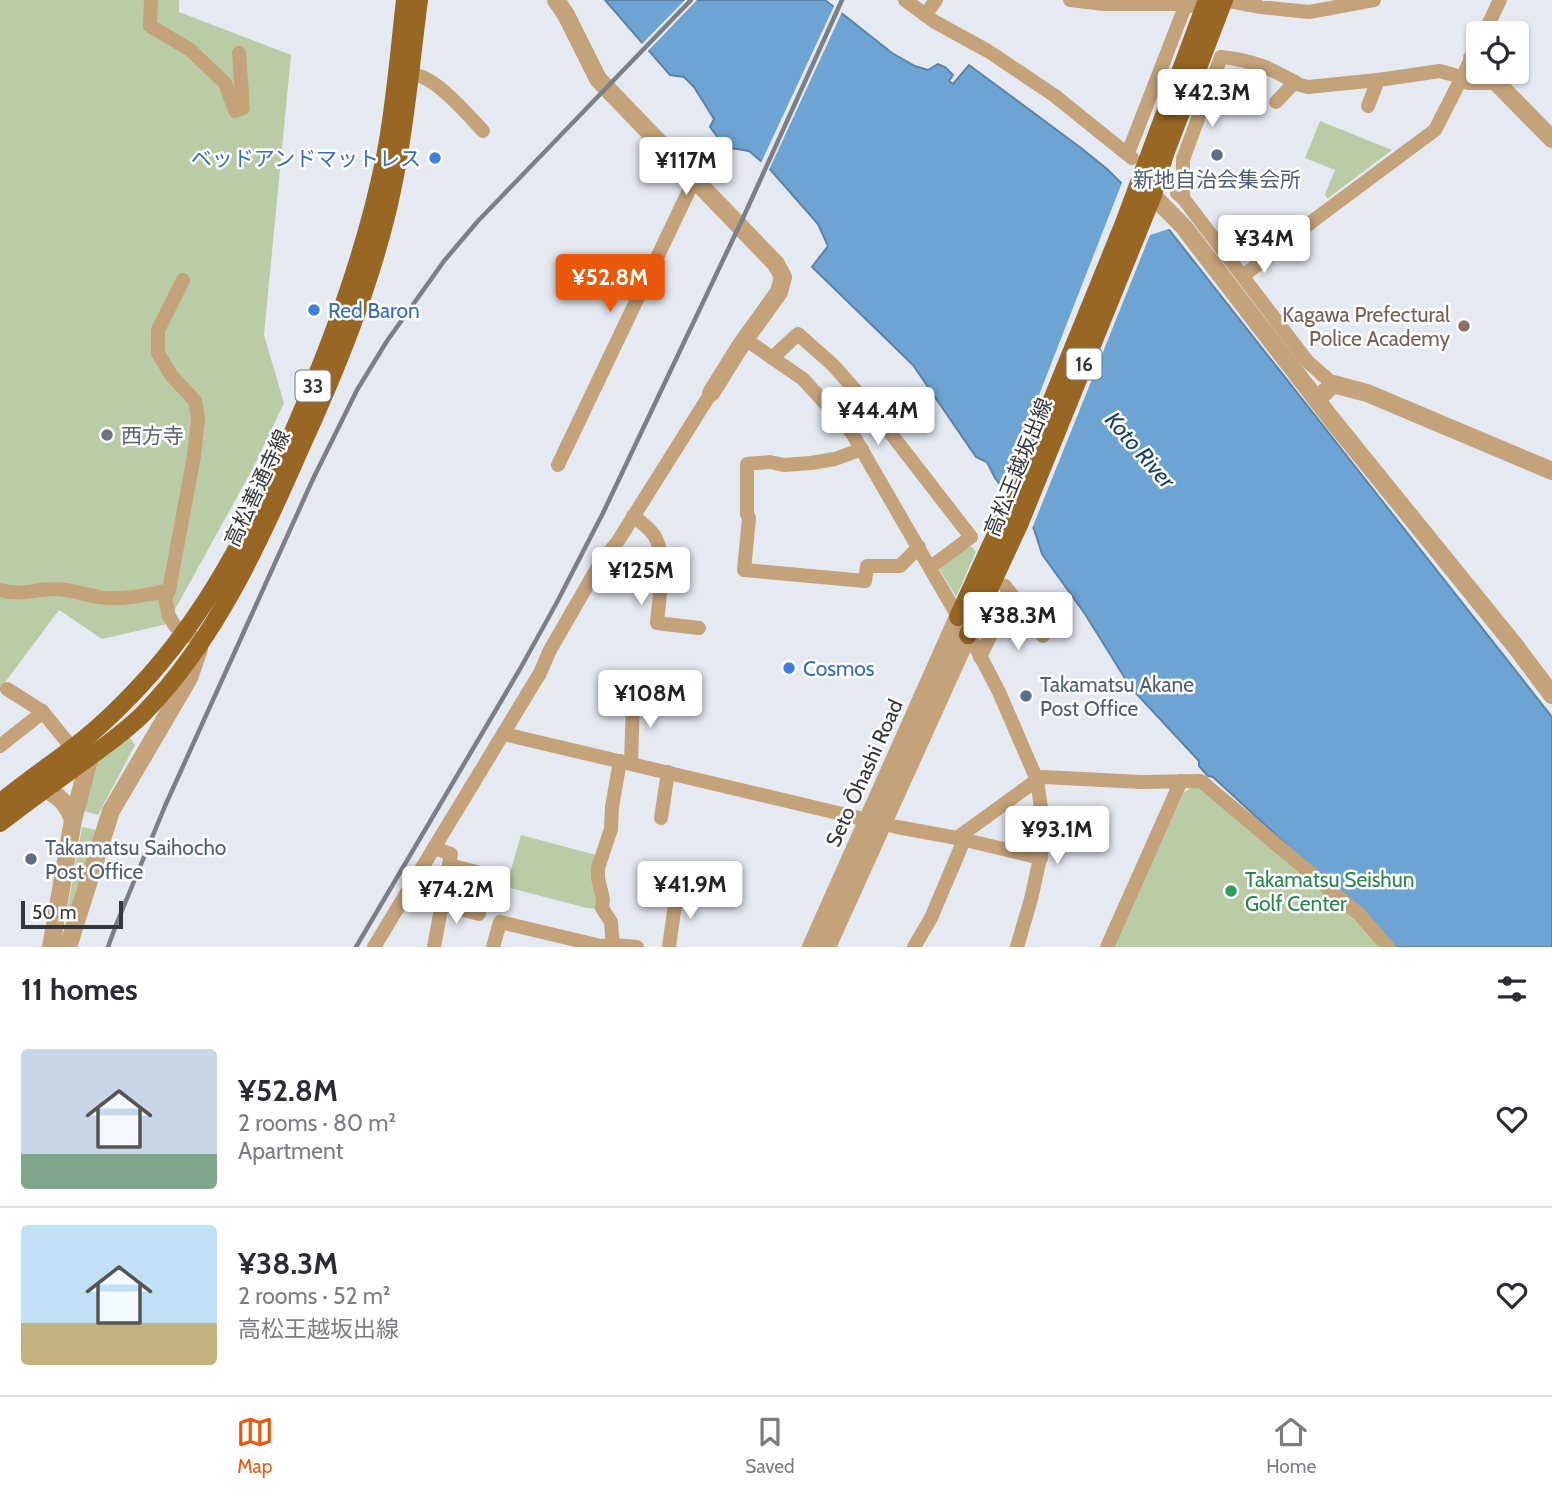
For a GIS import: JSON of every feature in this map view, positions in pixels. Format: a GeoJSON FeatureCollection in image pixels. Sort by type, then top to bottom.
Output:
{"type":"FeatureCollection","features":[{"type":"Feature","properties":{"kind":"main road","name":"高松善通寺線"},"geometry":{"type":"LineString","coordinates":[[0,803],[105,722],[140,686],[185,631],[213,590],[255,516],[311,391],[348,296],[385,155],[405,0]]}},
{"type":"Feature","properties":{"kind":"main road","name":"高松善通寺線"},"geometry":{"type":"LineString","coordinates":[[0,823],[120,736],[143,715],[201,642],[227,600],[268,522],[324,397],[375,258],[399,158],[419,0]]}},
{"type":"Feature","properties":{"kind":"main road","name":"高松王越坂出線"},"geometry":{"type":"LineString","coordinates":[[968,635],[1019,525],[1215,5]]}},
{"type":"Feature","properties":{"kind":"main road","name":"高松王越坂出線"},"geometry":{"type":"LineString","coordinates":[[958,617],[1144,192]]}},
{"type":"Feature","properties":{"kind":"street"},"geometry":{"type":"LineString","coordinates":[[151,0],[150,26],[189,49],[225,83],[235,111],[243,108],[239,53]]}},
{"type":"Feature","properties":{"kind":"street"},"geometry":{"type":"LineString","coordinates":[[374,947],[540,673],[550,650],[599,565],[618,541],[745,339],[779,292],[783,277],[776,264],[598,79],[556,0]]}},
{"type":"Feature","properties":{"kind":"street"},"geometry":{"type":"LineString","coordinates":[[905,0],[1055,96],[1130,156],[1186,4]]}},
{"type":"Feature","properties":{"kind":"street"},"geometry":{"type":"LineString","coordinates":[[925,15],[936,0]]}},
{"type":"Feature","properties":{"kind":"street"},"geometry":{"type":"LineString","coordinates":[[1070,0],[1104,4],[1162,1],[1281,10],[1374,0]]}},
{"type":"Feature","properties":{"kind":"street"},"geometry":{"type":"LineString","coordinates":[[1490,21],[1500,0]]}},
{"type":"Feature","properties":{"kind":"street"},"geometry":{"type":"LineString","coordinates":[[1466,82],[1440,71],[1307,87],[1259,64],[1221,57],[1182,159],[1179,194],[1307,361],[1333,384],[1367,394],[1552,471]]}},
{"type":"Feature","properties":{"kind":"street"},"geometry":{"type":"LineString","coordinates":[[1243,276],[1435,130],[1466,73]]}},
{"type":"Feature","properties":{"kind":"street"},"geometry":{"type":"LineString","coordinates":[[410,75],[417,74],[439,87],[483,131]]}},
{"type":"Feature","properties":{"kind":"street"},"geometry":{"type":"LineString","coordinates":[[1368,106],[1378,80]]}},
{"type":"Feature","properties":{"kind":"street"},"geometry":{"type":"LineString","coordinates":[[1276,102],[1295,82]]}},
{"type":"Feature","properties":{"kind":"street"},"geometry":{"type":"LineString","coordinates":[[1499,84],[1552,139]]}},
{"type":"Feature","properties":{"kind":"street"},"geometry":{"type":"LineString","coordinates":[[558,465],[695,178]]}},
{"type":"Feature","properties":{"kind":"street"},"geometry":{"type":"LineString","coordinates":[[1144,192],[1182,226],[1552,695]]}},
{"type":"Feature","properties":{"kind":"street"},"geometry":{"type":"LineString","coordinates":[[68,947],[111,811],[189,678],[201,642],[175,626],[169,616],[165,598],[169,590],[194,456],[198,418],[195,401],[171,374],[158,353],[158,330],[183,280]]}},
{"type":"Feature","properties":{"kind":"street"},"geometry":{"type":"LineString","coordinates":[[772,358],[798,334],[833,365],[871,408],[974,540],[930,566]]}},
{"type":"Feature","properties":{"kind":"street"},"geometry":{"type":"LineString","coordinates":[[745,339],[803,379],[852,433],[930,566],[999,692],[1037,780],[1045,836],[1017,947]]}},
{"type":"Feature","properties":{"kind":"street"},"geometry":{"type":"LineString","coordinates":[[1318,399],[1333,384]]}},
{"type":"Feature","properties":{"kind":"street"},"geometry":{"type":"LineString","coordinates":[[862,449],[835,459],[811,463],[747,464],[749,518],[744,570],[865,581],[867,566],[900,566],[919,547]]}},
{"type":"Feature","properties":{"kind":"street"},"geometry":{"type":"LineString","coordinates":[[633,516],[656,537],[662,566],[657,623],[699,628]]}},
{"type":"Feature","properties":{"kind":"street"},"geometry":{"type":"LineString","coordinates":[[0,590],[22,593],[57,589],[101,598],[148,596],[169,590]]}},
{"type":"Feature","properties":{"kind":"street"},"geometry":{"type":"LineString","coordinates":[[980,657],[996,625],[1008,590],[1043,636]]}},
{"type":"Feature","properties":{"kind":"street","name":"Seto Ōhashi Road"},"geometry":{"type":"LineString","coordinates":[[827,947],[958,617]]}},
{"type":"Feature","properties":{"kind":"street"},"geometry":{"type":"LineString","coordinates":[[996,625],[1018,635],[1032,623]]}},
{"type":"Feature","properties":{"kind":"street","name":"Seto Ōhashi Road"},"geometry":{"type":"LineString","coordinates":[[811,947],[968,635]]}},
{"type":"Feature","properties":{"kind":"street"},"geometry":{"type":"LineString","coordinates":[[7,689],[43,712],[72,748]]}},
{"type":"Feature","properties":{"kind":"street"},"geometry":{"type":"LineString","coordinates":[[613,945],[611,922],[602,908],[598,868],[611,829],[612,807],[625,762],[634,702],[675,704]]}},
{"type":"Feature","properties":{"kind":"street"},"geometry":{"type":"LineString","coordinates":[[0,746],[43,712]]}},
{"type":"Feature","properties":{"kind":"street"},"geometry":{"type":"LineString","coordinates":[[51,947],[73,820],[94,741],[105,722]]}},
{"type":"Feature","properties":{"kind":"street"},"geometry":{"type":"LineString","coordinates":[[503,734],[1041,858]]}},
{"type":"Feature","properties":{"kind":"street"},"geometry":{"type":"LineString","coordinates":[[660,818],[668,772]]}},
{"type":"Feature","properties":{"kind":"street"},"geometry":{"type":"LineString","coordinates":[[914,947],[931,918],[960,839],[1043,777],[1141,782],[1201,781],[1359,914],[1388,947]]}},
{"type":"Feature","properties":{"kind":"street"},"geometry":{"type":"LineString","coordinates":[[1107,947],[1181,781]]}},
{"type":"Feature","properties":{"kind":"street"},"geometry":{"type":"LineString","coordinates":[[45,789],[62,799],[73,820]]}},
{"type":"Feature","properties":{"kind":"street"},"geometry":{"type":"LineString","coordinates":[[434,848],[451,855],[434,947]]}},
{"type":"Feature","properties":{"kind":"street"},"geometry":{"type":"LineString","coordinates":[[449,865],[488,875]]}},
{"type":"Feature","properties":{"kind":"street"},"geometry":{"type":"LineString","coordinates":[[669,947],[677,890]]}},
{"type":"Feature","properties":{"kind":"street"},"geometry":{"type":"LineString","coordinates":[[442,904],[479,914]]}},
{"type":"Feature","properties":{"kind":"street"},"geometry":{"type":"LineString","coordinates":[[493,947],[500,922],[567,943],[637,947]]}},
{"type":"Feature","properties":{"kind":"green space"},"geometry":{"type":"Polygon","coordinates":[[[0,0],[179,0],[179,12],[291,55],[264,335],[284,403],[253,468],[167,624],[102,639],[59,610],[0,689],[0,0]]]}},
{"type":"Feature","properties":{"kind":"green space"},"geometry":{"type":"Polygon","coordinates":[[[1320,121],[1392,150],[1327,199],[1325,194],[1335,170],[1305,158],[1320,121]]]}},
{"type":"Feature","properties":{"kind":"green space"},"geometry":{"type":"Polygon","coordinates":[[[966,546],[972,547],[976,552],[956,597],[940,570],[941,564],[966,546]]]}},
{"type":"Feature","properties":{"kind":"green space"},"geometry":{"type":"Polygon","coordinates":[[[129,737],[135,745],[98,815],[84,811],[94,765],[129,737]]]}},
{"type":"Feature","properties":{"kind":"green space","name":"Takamatsu Seishun Golf Center"},"geometry":{"type":"Polygon","coordinates":[[[1200,786],[1356,919],[1380,947],[1113,947],[1184,792],[1200,786]]]}},
{"type":"Feature","properties":{"kind":"green space"},"geometry":{"type":"Polygon","coordinates":[[[82,827],[96,830],[69,917],[66,917],[82,827]]]}},
{"type":"Feature","properties":{"kind":"green space"},"geometry":{"type":"Polygon","coordinates":[[[521,835],[600,856],[599,909],[506,887],[521,835]]]}},
{"type":"Feature","properties":{"kind":"water","name":"Koto River"},"geometry":{"type":"Polygon","coordinates":[[[605,0],[825,0],[892,53],[915,66],[928,70],[938,64],[945,67],[953,75],[949,81],[953,84],[969,65],[1107,169],[1170,231],[1552,717],[1552,947],[1394,947],[1213,777],[1208,776],[1199,766],[1199,761],[1131,688],[1085,614],[1042,554],[1034,529],[995,478],[987,462],[976,457],[913,365],[812,267],[828,246],[818,224],[768,167],[749,151],[725,147],[710,127],[714,119],[694,87],[684,77],[670,75],[605,0]]]}},
{"type":"Feature","properties":{"kind":"pier"},"geometry":{"type":"Polygon","coordinates":[[[685,0],[697,0],[646,53],[640,46],[685,0]]]}},
{"type":"Feature","properties":{"kind":"pier"},"geometry":{"type":"Polygon","coordinates":[[[835,4],[843,10],[768,172],[760,165],[835,4]]]}},
{"type":"Feature","properties":{"kind":"pier"},"geometry":{"type":"Polygon","coordinates":[[[1123,180],[1172,228],[1150,235],[1031,531],[1001,492],[1123,180]]]}},
{"type":"Feature","properties":{"kind":"railway"},"geometry":{"type":"LineString","coordinates":[[108,947],[165,806],[313,479],[357,390],[387,341],[444,261],[478,221],[691,0]]}},
{"type":"Feature","properties":{"kind":"railway"},"geometry":{"type":"LineString","coordinates":[[356,947],[520,669],[603,513],[743,218],[842,0]]}},
{"type":"Feature","properties":{"kind":"place","name":"新地自治会集会所"},"geometry":{"type":"Point","coordinates":[1217,155]}},
{"type":"Feature","properties":{"kind":"place","name":"ベッドアンドマットレス"},"geometry":{"type":"Point","coordinates":[435,158]}},
{"type":"Feature","properties":{"kind":"place","name":"Red Baron"},"geometry":{"type":"Point","coordinates":[314,310]}},
{"type":"Feature","properties":{"kind":"place","name":"Kagawa Prefectural Police Academy"},"geometry":{"type":"Point","coordinates":[1464,326]}},
{"type":"Feature","properties":{"kind":"place","name":"西方寺"},"geometry":{"type":"Point","coordinates":[107,435]}},
{"type":"Feature","properties":{"kind":"place","name":"Cosmos"},"geometry":{"type":"Point","coordinates":[789,668]}},
{"type":"Feature","properties":{"kind":"place","name":"Takamatsu Akane Post Office"},"geometry":{"type":"Point","coordinates":[1026,696]}},
{"type":"Feature","properties":{"kind":"place","name":"Takamatsu Saihocho Post Office"},"geometry":{"type":"Point","coordinates":[31,859]}},
{"type":"Feature","properties":{"kind":"place","name":"Takamatsu Seishun Golf Center"},"geometry":{"type":"Point","coordinates":[1231,891]}}]}
